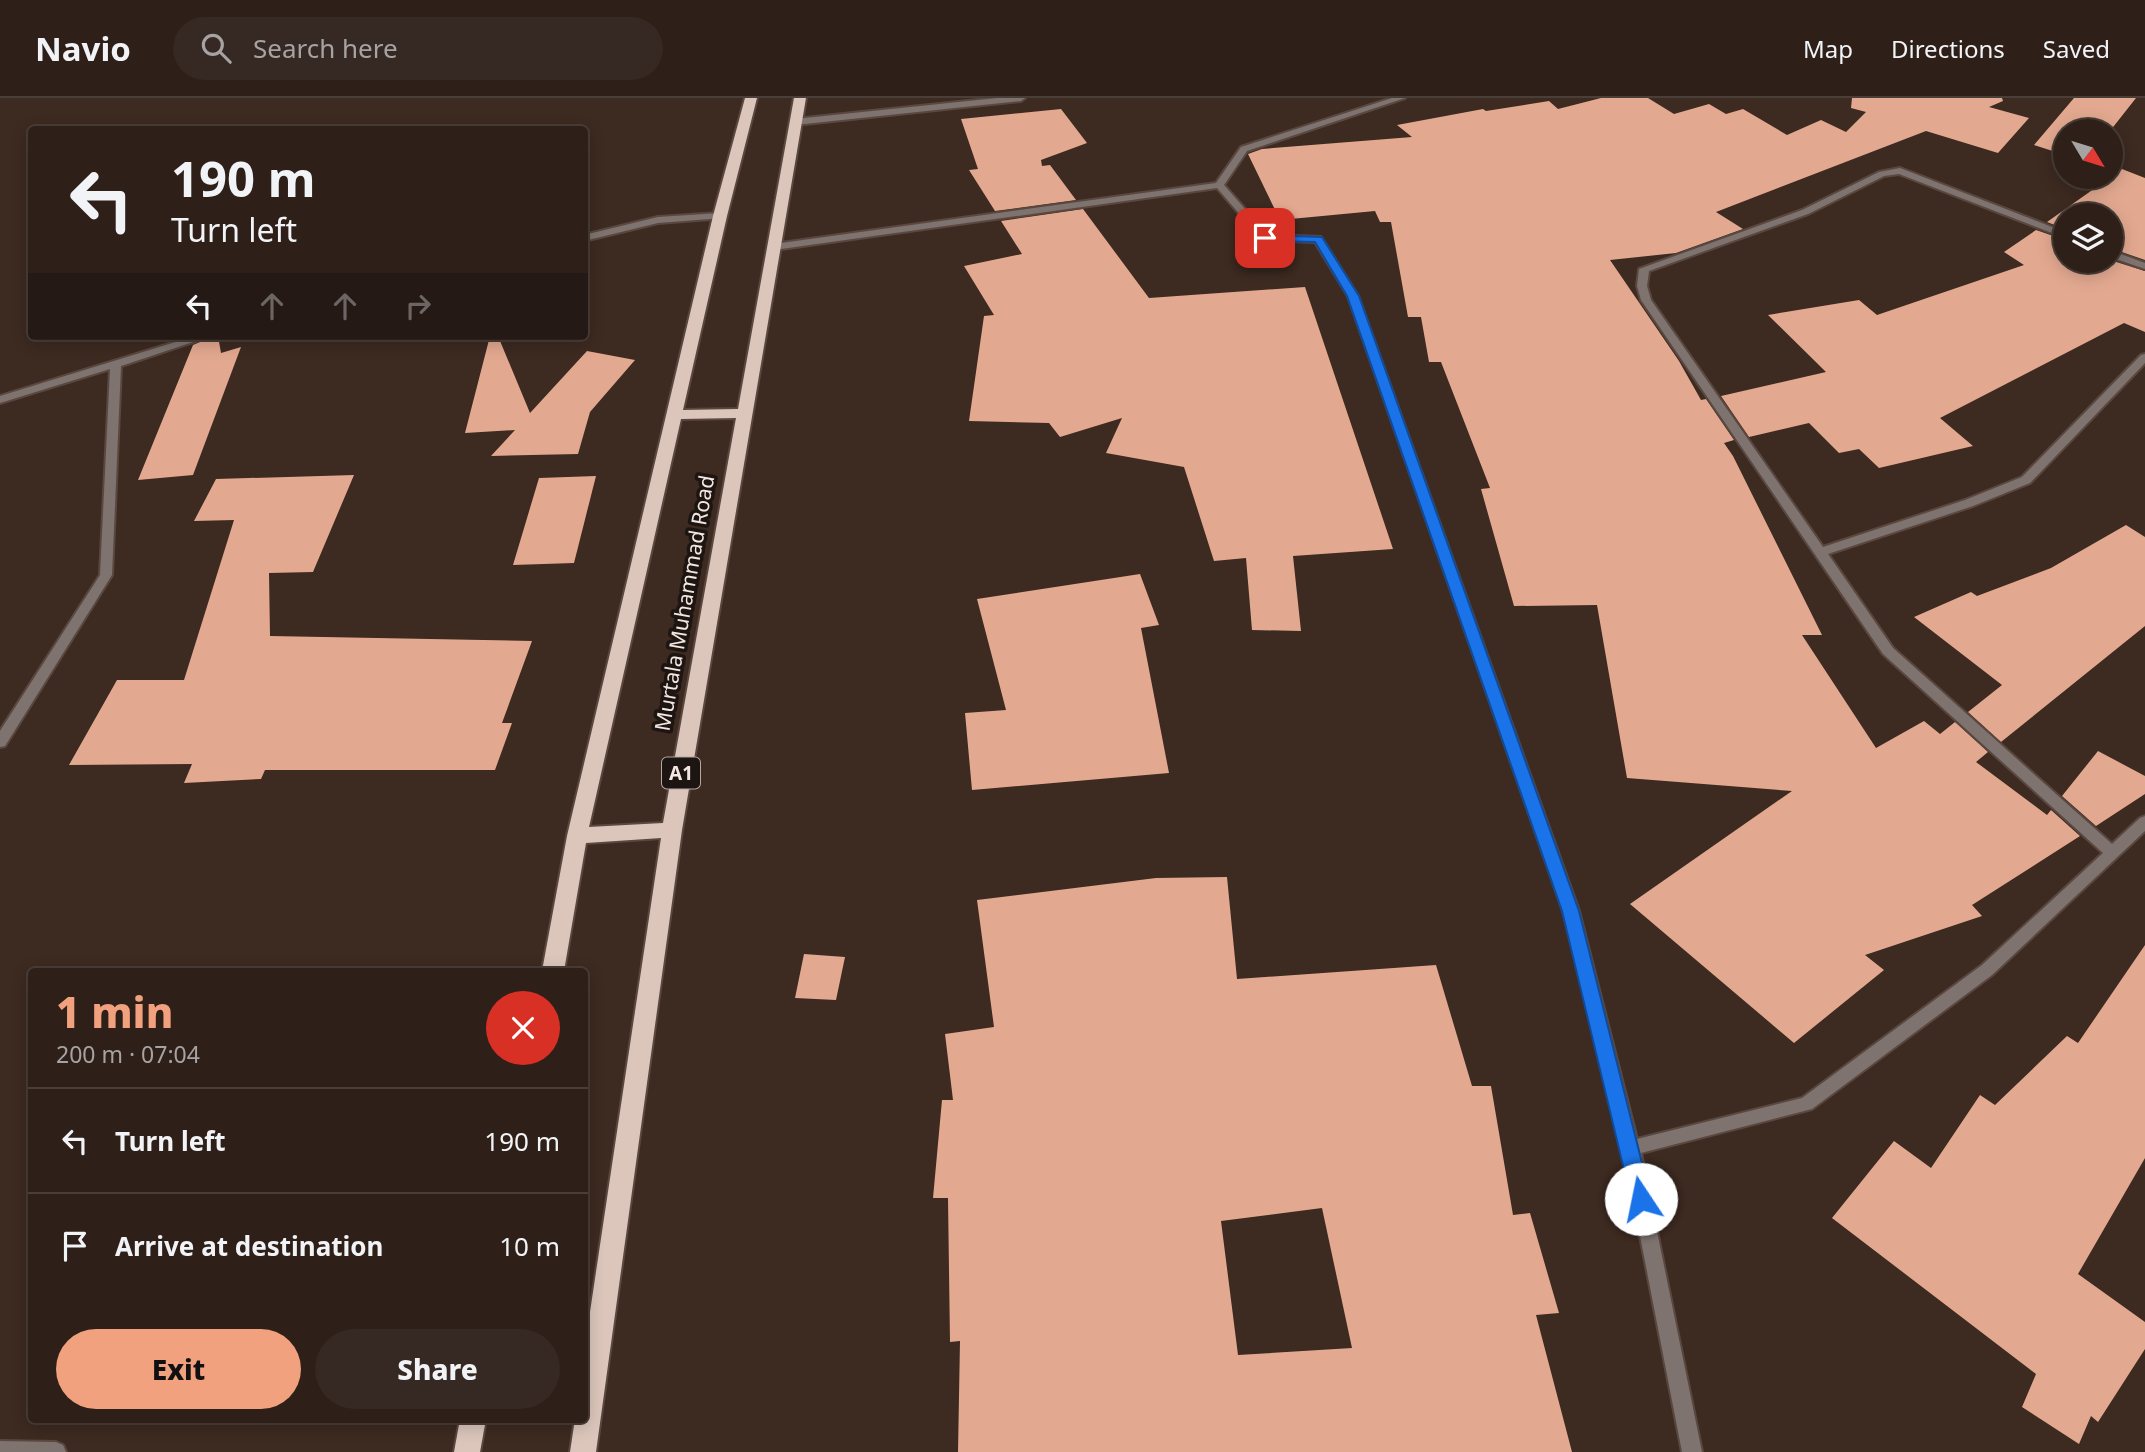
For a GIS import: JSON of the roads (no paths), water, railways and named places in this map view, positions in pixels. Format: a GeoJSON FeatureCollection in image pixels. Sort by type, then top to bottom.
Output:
{"type":"FeatureCollection","features":[{"type":"Feature","properties":{"kind":"highway"},"geometry":{"type":"LineString","coordinates":[[554,968],[577,836],[720,216],[751,98]]}},
{"type":"Feature","properties":{"kind":"highway","name":"Murtala Muhammad Road"},"geometry":{"type":"LineString","coordinates":[[588,1417],[671,830],[800,98]]}},
{"type":"Feature","properties":{"kind":"highway"},"geometry":{"type":"LineString","coordinates":[[674,415],[744,413]]}},
{"type":"Feature","properties":{"kind":"highway"},"geometry":{"type":"LineString","coordinates":[[577,836],[671,830]]}},
{"type":"Feature","properties":{"kind":"highway"},"geometry":{"type":"LineString","coordinates":[[467,1452],[472,1423]]}},
{"type":"Feature","properties":{"kind":"highway","name":"Murtala Muhammad Road"},"geometry":{"type":"LineString","coordinates":[[583,1452],[587,1423]]}},
{"type":"Feature","properties":{"kind":"street"},"geometry":{"type":"LineString","coordinates":[[795,122],[1020,98]]}},
{"type":"Feature","properties":{"kind":"street"},"geometry":{"type":"LineString","coordinates":[[774,247],[1219,185],[1244,149],[1401,98]]}},
{"type":"Feature","properties":{"kind":"street"},"geometry":{"type":"LineString","coordinates":[[2053,230],[1900,171],[1882,174],[1805,212],[1644,269],[1642,286],[1646,300],[1888,651],[2113,853]]}},
{"type":"Feature","properties":{"kind":"street"},"geometry":{"type":"LineString","coordinates":[[1219,185],[1265,238],[1318,239],[1353,296],[1571,911],[1630,1148],[1692,1452]]}},
{"type":"Feature","properties":{"kind":"street"},"geometry":{"type":"LineString","coordinates":[[588,237],[658,220],[720,216]]}},
{"type":"Feature","properties":{"kind":"street"},"geometry":{"type":"LineString","coordinates":[[2123,258],[2145,266]]}},
{"type":"Feature","properties":{"kind":"street"},"geometry":{"type":"LineString","coordinates":[[0,400],[194,340]]}},
{"type":"Feature","properties":{"kind":"street"},"geometry":{"type":"LineString","coordinates":[[1819,553],[1969,503],[2026,480],[2145,357]]}},
{"type":"Feature","properties":{"kind":"street"},"geometry":{"type":"LineString","coordinates":[[0,741],[106,575],[116,365]]}},
{"type":"Feature","properties":{"kind":"street"},"geometry":{"type":"LineString","coordinates":[[1630,1148],[1806,1104],[1987,970],[2145,822]]}},
{"type":"Feature","properties":{"kind":"street"},"geometry":{"type":"LineString","coordinates":[[0,1451],[57,1452]]}}]}
